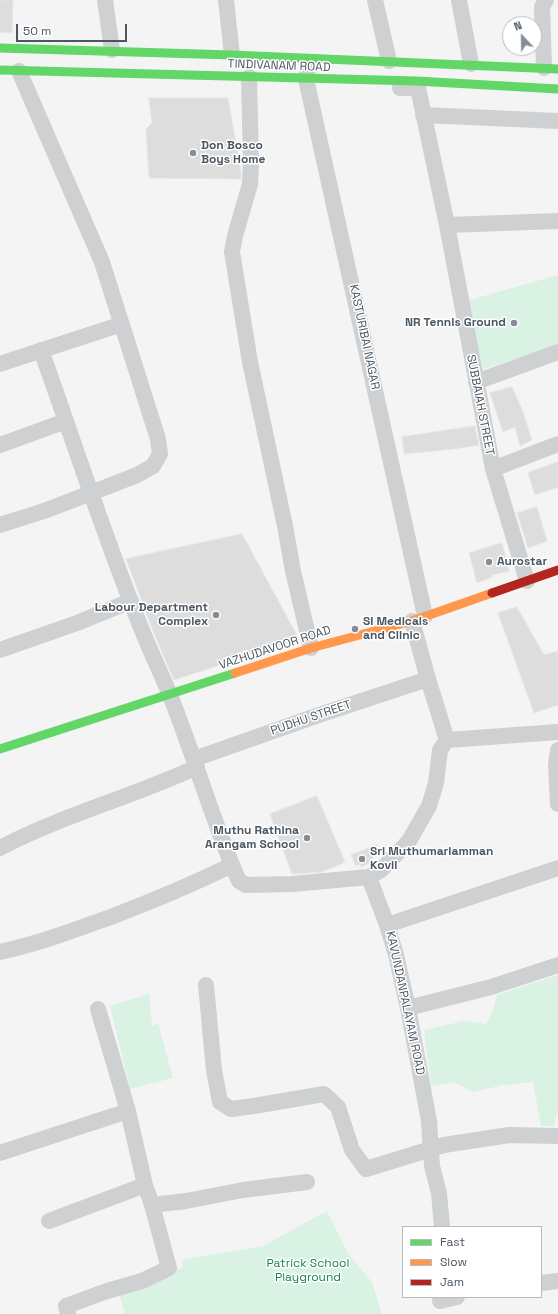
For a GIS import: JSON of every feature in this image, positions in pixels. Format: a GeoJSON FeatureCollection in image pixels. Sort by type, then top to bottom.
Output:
{"type":"FeatureCollection","features":[{"type":"Feature","properties":{"kind":"main road"},"geometry":{"type":"LineString","coordinates":[[0,48],[112,50],[471,64],[551,69]]}},
{"type":"Feature","properties":{"kind":"main road","name":"TINDIVANAM ROAD"},"geometry":{"type":"LineString","coordinates":[[0,70],[249,77],[307,82],[416,81],[558,89]]}},
{"type":"Feature","properties":{"kind":"main road","name":"VAZHUDAVOOR ROAD"},"geometry":{"type":"LineString","coordinates":[[0,749],[311,648],[419,618],[558,570]]}},
{"type":"Feature","properties":{"kind":"street"},"geometry":{"type":"LineString","coordinates":[[105,0],[112,50]]}},
{"type":"Feature","properties":{"kind":"street"},"geometry":{"type":"LineString","coordinates":[[226,0],[232,55]]}},
{"type":"Feature","properties":{"kind":"street"},"geometry":{"type":"LineString","coordinates":[[376,0],[389,61]]}},
{"type":"Feature","properties":{"kind":"street"},"geometry":{"type":"LineString","coordinates":[[459,0],[471,64]]}},
{"type":"Feature","properties":{"kind":"street"},"geometry":{"type":"LineString","coordinates":[[546,0],[542,7],[551,69]]}},
{"type":"Feature","properties":{"kind":"street","name":"KASTURIBAI NAGAR"},"geometry":{"type":"LineString","coordinates":[[311,58],[307,82],[419,618]]}},
{"type":"Feature","properties":{"kind":"street"},"geometry":{"type":"LineString","coordinates":[[0,525],[44,511],[137,475],[153,466],[160,454],[158,439],[102,262],[19,71]]}},
{"type":"Feature","properties":{"kind":"street"},"geometry":{"type":"LineString","coordinates":[[249,77],[252,164],[250,184],[232,252],[250,362],[285,526],[293,571],[311,648]]}},
{"type":"Feature","properties":{"kind":"street","name":"SUBBAIAH STREET"},"geometry":{"type":"LineString","coordinates":[[307,82],[418,88],[447,225],[493,469],[527,581]]}},
{"type":"Feature","properties":{"kind":"street"},"geometry":{"type":"LineString","coordinates":[[423,115],[558,121]]}},
{"type":"Feature","properties":{"kind":"street"},"geometry":{"type":"LineString","coordinates":[[447,225],[558,221]]}},
{"type":"Feature","properties":{"kind":"street"},"geometry":{"type":"LineString","coordinates":[[0,364],[122,324]]}},
{"type":"Feature","properties":{"kind":"street"},"geometry":{"type":"LineString","coordinates":[[40,350],[131,601],[170,694],[239,881],[246,885],[292,884],[369,876],[381,870],[409,841],[429,806],[436,783],[440,750],[447,740]]}},
{"type":"Feature","properties":{"kind":"street"},"geometry":{"type":"LineString","coordinates":[[476,382],[558,352]]}},
{"type":"Feature","properties":{"kind":"street"},"geometry":{"type":"LineString","coordinates":[[0,445],[66,421]]}},
{"type":"Feature","properties":{"kind":"street"},"geometry":{"type":"LineString","coordinates":[[493,469],[558,444]]}},
{"type":"Feature","properties":{"kind":"street"},"geometry":{"type":"LineString","coordinates":[[0,650],[77,623],[131,601]]}},
{"type":"Feature","properties":{"kind":"street"},"geometry":{"type":"LineString","coordinates":[[419,618],[428,679],[447,740]]}},
{"type":"Feature","properties":{"kind":"street","name":"PUDHU STREET"},"geometry":{"type":"LineString","coordinates":[[0,848],[67,818],[128,796],[195,763],[320,715],[428,679]]}},
{"type":"Feature","properties":{"kind":"street"},"geometry":{"type":"LineString","coordinates":[[447,740],[558,732]]}},
{"type":"Feature","properties":{"kind":"street"},"geometry":{"type":"LineString","coordinates":[[558,750],[556,765],[558,804]]}},
{"type":"Feature","properties":{"kind":"street"},"geometry":{"type":"LineString","coordinates":[[0,952],[49,940],[90,925],[178,891],[232,865]]}},
{"type":"Feature","properties":{"kind":"street"},"geometry":{"type":"LineString","coordinates":[[387,925],[558,868]]}},
{"type":"Feature","properties":{"kind":"street","name":"KAVUNDANPALAYAM ROAD"},"geometry":{"type":"LineString","coordinates":[[369,876],[396,955],[408,1008],[429,1121],[432,1166],[439,1193],[442,1226]]}},
{"type":"Feature","properties":{"kind":"street"},"geometry":{"type":"LineString","coordinates":[[408,1008],[491,987],[558,965]]}},
{"type":"Feature","properties":{"kind":"street"},"geometry":{"type":"LineString","coordinates":[[206,985],[214,1070],[220,1102],[231,1109],[324,1094],[338,1107],[352,1150],[366,1169],[444,1145],[509,1135],[558,1136]]}},
{"type":"Feature","properties":{"kind":"street"},"geometry":{"type":"LineString","coordinates":[[68,1314],[66,1306],[107,1291],[142,1281],[169,1268],[145,1185],[128,1111],[98,1009]]}},
{"type":"Feature","properties":{"kind":"street"},"geometry":{"type":"LineString","coordinates":[[0,1154],[128,1111]]}},
{"type":"Feature","properties":{"kind":"street"},"geometry":{"type":"LineString","coordinates":[[152,1205],[186,1201],[243,1190],[307,1182]]}},
{"type":"Feature","properties":{"kind":"street"},"geometry":{"type":"LineString","coordinates":[[49,1221],[145,1185]]}},
{"type":"Feature","properties":{"kind":"street"},"geometry":{"type":"LineString","coordinates":[[542,1283],[558,1281]]}},
{"type":"Feature","properties":{"kind":"street"},"geometry":{"type":"LineString","coordinates":[[440,1304],[455,1298]]}},
{"type":"Feature","properties":{"kind":"green space","name":"NR Tennis Ground"},"geometry":{"type":"Polygon","coordinates":[[[558,275],[558,345],[481,370],[466,301],[558,275]]]}},
{"type":"Feature","properties":{"kind":"green space"},"geometry":{"type":"Polygon","coordinates":[[[558,975],[558,1111],[554,1126],[541,1126],[533,1082],[504,1085],[473,1092],[454,1082],[431,1086],[424,1030],[464,1021],[486,1024],[494,1008],[497,995],[558,975]]]}},
{"type":"Feature","properties":{"kind":"green space"},"geometry":{"type":"Polygon","coordinates":[[[149,994],[152,1026],[158,1023],[173,1078],[130,1089],[110,1006],[149,994]]]}},
{"type":"Feature","properties":{"kind":"green space","name":"Patrick School Playground"},"geometry":{"type":"Polygon","coordinates":[[[327,1211],[349,1255],[372,1282],[382,1314],[125,1314],[119,1293],[183,1267],[182,1260],[263,1246],[327,1211]]]}},
{"type":"Feature","properties":{"kind":"building"},"geometry":{"type":"Polygon","coordinates":[[[0,0],[13,0],[12,33],[0,32],[0,0]]]}},
{"type":"Feature","properties":{"kind":"building","name":"Don Bosco Boys Home"},"geometry":{"type":"Polygon","coordinates":[[[149,98],[228,98],[241,179],[149,178],[146,129],[152,123],[149,98]]]}},
{"type":"Feature","properties":{"kind":"building"},"geometry":{"type":"Polygon","coordinates":[[[512,387],[522,409],[532,440],[520,446],[515,427],[503,432],[490,393],[512,387]]]}},
{"type":"Feature","properties":{"kind":"building"},"geometry":{"type":"Polygon","coordinates":[[[475,426],[479,445],[404,454],[402,437],[475,426]]]}},
{"type":"Feature","properties":{"kind":"building"},"geometry":{"type":"Polygon","coordinates":[[[558,462],[558,487],[535,495],[528,473],[558,462]]]}},
{"type":"Feature","properties":{"kind":"building"},"geometry":{"type":"Polygon","coordinates":[[[537,507],[547,541],[528,548],[517,513],[537,507]]]}},
{"type":"Feature","properties":{"kind":"building","name":"Labour Department Complex"},"geometry":{"type":"Polygon","coordinates":[[[242,534],[299,639],[174,680],[153,631],[126,559],[242,534]]]}},
{"type":"Feature","properties":{"kind":"building","name":"Aurostar"},"geometry":{"type":"Polygon","coordinates":[[[502,543],[509,571],[492,575],[492,577],[477,583],[469,553],[502,543]]]}},
{"type":"Feature","properties":{"kind":"building"},"geometry":{"type":"Polygon","coordinates":[[[517,607],[544,655],[558,651],[558,705],[534,713],[498,613],[517,607]]]}},
{"type":"Feature","properties":{"kind":"building","name":"Muthu Rathina Arangam School"},"geometry":{"type":"Polygon","coordinates":[[[317,796],[345,862],[322,872],[292,874],[270,814],[317,796]]]}},
{"type":"Feature","properties":{"kind":"building","name":"Sri Muthumariamman Kovil"},"geometry":{"type":"Polygon","coordinates":[[[377,845],[371,862],[361,867],[360,864],[356,866],[351,855],[377,845]]]}},
{"type":"Feature","properties":{"kind":"traffic: fast"},"geometry":{"type":"LineString","coordinates":[[0,48],[232,55],[558,69]]}},
{"type":"Feature","properties":{"kind":"traffic: fast"},"geometry":{"type":"LineString","coordinates":[[0,70],[416,81],[558,89]]}},
{"type":"Feature","properties":{"kind":"traffic: fast"},"geometry":{"type":"LineString","coordinates":[[0,749],[235,673]]}},
{"type":"Feature","properties":{"kind":"traffic: slow"},"geometry":{"type":"LineString","coordinates":[[235,673],[311,648],[412,621],[492,593]]}},
{"type":"Feature","properties":{"kind":"traffic: jam"},"geometry":{"type":"LineString","coordinates":[[492,593],[558,570]]}},
{"type":"Feature","properties":{"kind":"place","name":"Don Bosco Boys Home"},"geometry":{"type":"Point","coordinates":[193,153]}},
{"type":"Feature","properties":{"kind":"place","name":"NR Tennis Ground"},"geometry":{"type":"Point","coordinates":[514,323]}},
{"type":"Feature","properties":{"kind":"place","name":"Aurostar"},"geometry":{"type":"Point","coordinates":[489,562]}},
{"type":"Feature","properties":{"kind":"place","name":"Labour Department Complex"},"geometry":{"type":"Point","coordinates":[216,615]}},
{"type":"Feature","properties":{"kind":"place","name":"SI Medicals and Clinic"},"geometry":{"type":"Point","coordinates":[355,629]}},
{"type":"Feature","properties":{"kind":"place","name":"Muthu Rathina Arangam School"},"geometry":{"type":"Point","coordinates":[307,838]}},
{"type":"Feature","properties":{"kind":"place","name":"Sri Muthumariamman Kovil"},"geometry":{"type":"Point","coordinates":[362,859]}}]}
